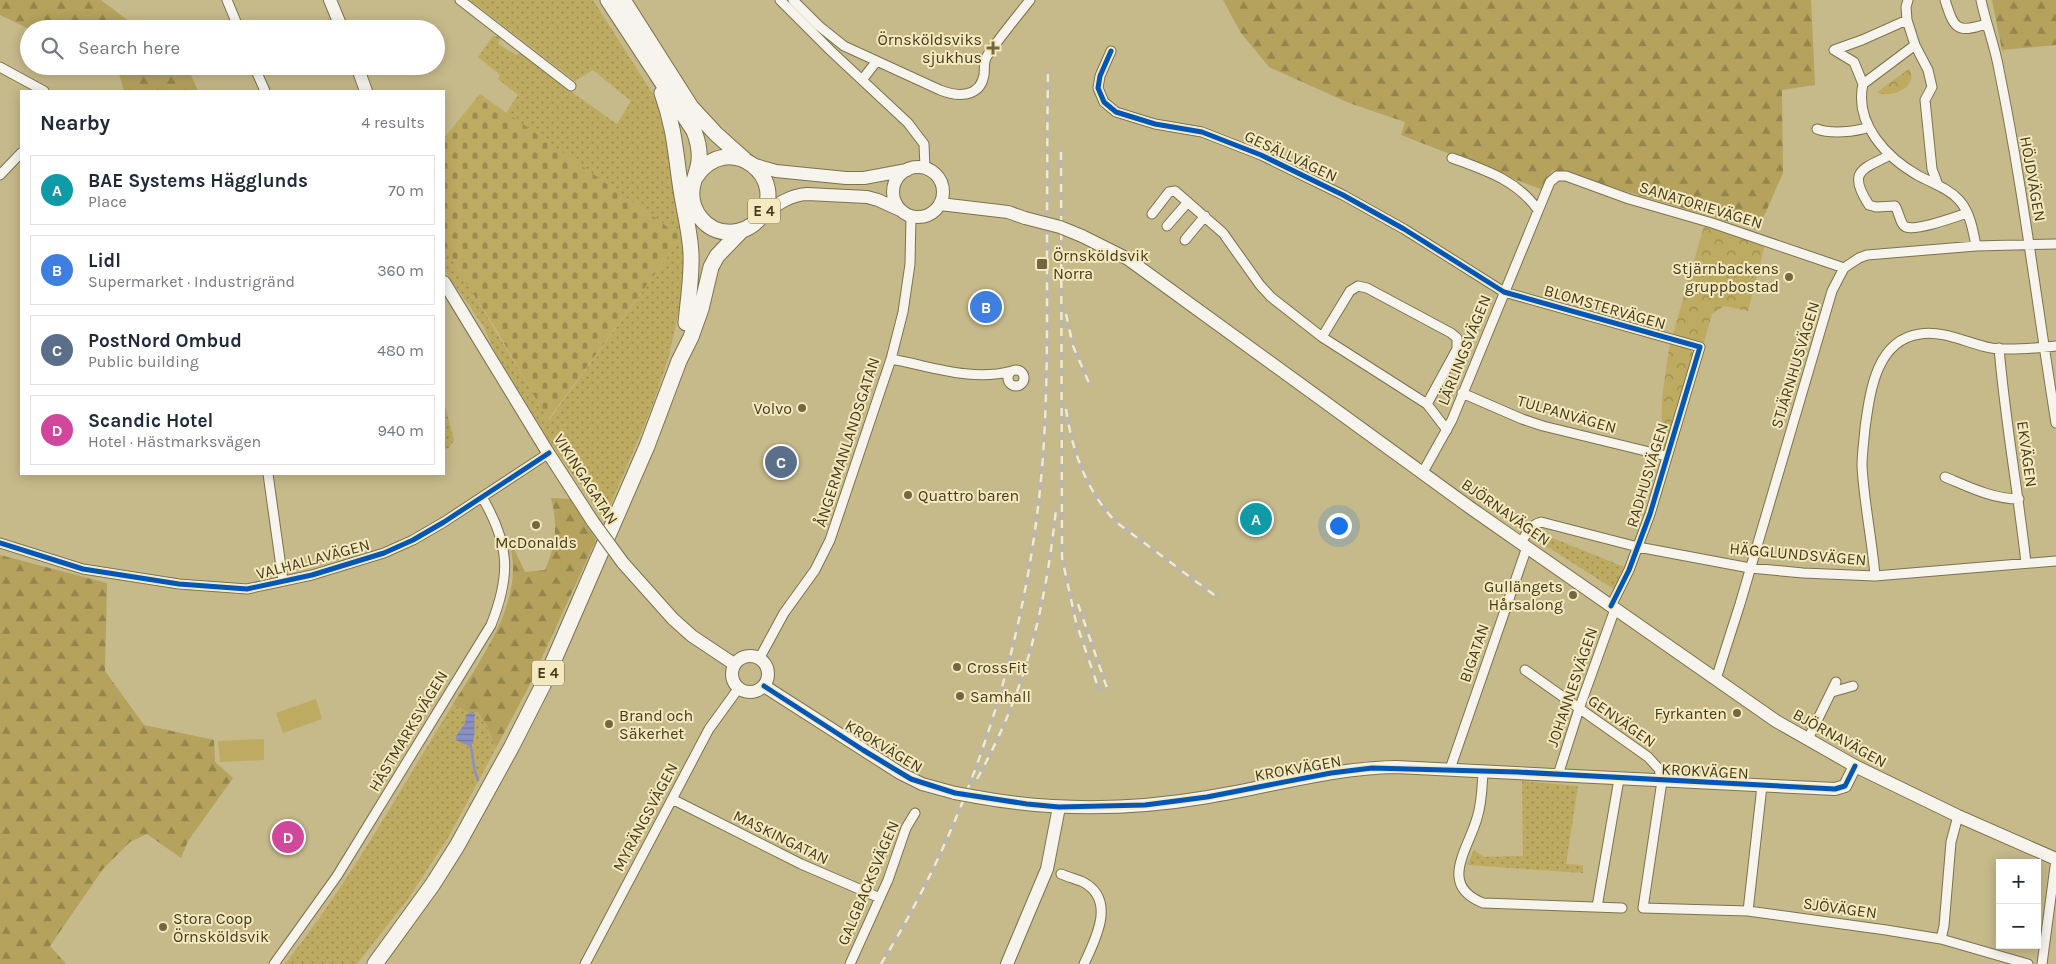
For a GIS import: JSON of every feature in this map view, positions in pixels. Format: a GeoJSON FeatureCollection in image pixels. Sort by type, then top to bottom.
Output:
{"type":"FeatureCollection","features":[{"type":"Feature","properties":{"kind":"highway","name":"E 4"},"geometry":{"type":"LineString","coordinates":[[608,0],[694,131],[699,150],[692,192],[697,214],[699,263],[680,361]]}},
{"type":"Feature","properties":{"kind":"highway","name":"E 4"},"geometry":{"type":"LineString","coordinates":[[375,964],[433,884],[457,846],[516,738],[570,626],[647,446],[691,337],[701,309],[711,268],[717,256],[742,230],[755,223],[766,204],[767,189],[762,175],[716,134],[691,106],[623,0]]}},
{"type":"Feature","properties":{"kind":"highway"},"geometry":{"type":"LineString","coordinates":[[653,71],[674,132],[689,239],[690,280],[686,323]]}},
{"type":"Feature","properties":{"kind":"highway"},"geometry":{"type":"LineString","coordinates":[[695,178],[704,166],[717,158],[732,156],[749,162]]}},
{"type":"Feature","properties":{"kind":"highway","name":"E 4"},"geometry":{"type":"LineString","coordinates":[[697,214],[713,229],[727,232],[742,230]]}},
{"type":"Feature","properties":{"kind":"street"},"geometry":{"type":"LineString","coordinates":[[227,0],[235,20]]}},
{"type":"Feature","properties":{"kind":"street"},"geometry":{"type":"LineString","coordinates":[[330,0],[338,20]]}},
{"type":"Feature","properties":{"kind":"street"},"geometry":{"type":"LineString","coordinates":[[460,0],[571,86]]}},
{"type":"Feature","properties":{"kind":"street"},"geometry":{"type":"LineString","coordinates":[[780,0],[908,123],[924,144],[926,154],[925,168]]}},
{"type":"Feature","properties":{"kind":"street"},"geometry":{"type":"LineString","coordinates":[[793,0],[819,26],[844,46],[950,95],[963,96],[969,93],[982,80],[984,60],[1030,0]]}},
{"type":"Feature","properties":{"kind":"street"},"geometry":{"type":"LineString","coordinates":[[1908,0],[1906,7],[1907,20],[1915,46],[1928,70],[1932,83],[1932,87],[1925,100],[1932,169],[1938,185]]}},
{"type":"Feature","properties":{"kind":"street"},"geometry":{"type":"LineString","coordinates":[[1945,0],[1952,19],[1960,28],[1969,30],[1986,24]]}},
{"type":"Feature","properties":{"kind":"street","name":"HÖJDVÄGEN"},"geometry":{"type":"LineString","coordinates":[[1982,0],[1986,24],[1999,68],[2056,423]]}},
{"type":"Feature","properties":{"kind":"street"},"geometry":{"type":"LineString","coordinates":[[1907,20],[1834,50],[1854,62],[1863,84],[1863,105],[1869,127],[1881,147],[1911,171],[1938,185],[1957,198],[1968,213],[1976,246]]}},
{"type":"Feature","properties":{"kind":"street"},"geometry":{"type":"LineString","coordinates":[[1863,84],[1915,46]]}},
{"type":"Feature","properties":{"kind":"street","name":"GESÄLLVÄGEN"},"geometry":{"type":"LineString","coordinates":[[1111,51],[1100,76],[1098,88],[1102,99],[1112,109],[1121,114],[1155,124],[1202,132],[1270,159],[1352,200],[1404,229],[1504,292]]}},
{"type":"Feature","properties":{"kind":"street"},"geometry":{"type":"LineString","coordinates":[[862,80],[876,62]]}},
{"type":"Feature","properties":{"kind":"street"},"geometry":{"type":"LineString","coordinates":[[0,67],[42,90]]}},
{"type":"Feature","properties":{"kind":"street"},"geometry":{"type":"LineString","coordinates":[[258,75],[265,90]]}},
{"type":"Feature","properties":{"kind":"street"},"geometry":{"type":"LineString","coordinates":[[360,75],[366,90]]}},
{"type":"Feature","properties":{"kind":"street"},"geometry":{"type":"LineString","coordinates":[[1817,128],[1830,131],[1862,130],[1869,127]]}},
{"type":"Feature","properties":{"kind":"street"},"geometry":{"type":"LineString","coordinates":[[0,175],[20,154]]}},
{"type":"Feature","properties":{"kind":"street"},"geometry":{"type":"LineString","coordinates":[[1890,155],[1864,167],[1860,173],[1859,184],[1869,204],[1876,207],[1895,206],[1903,225],[1908,227],[1932,224],[1968,213]]}},
{"type":"Feature","properties":{"kind":"street"},"geometry":{"type":"LineString","coordinates":[[1452,158],[1481,168],[1508,182],[1527,196],[1538,210]]}},
{"type":"Feature","properties":{"kind":"street"},"geometry":{"type":"LineString","coordinates":[[749,162],[776,171],[846,178],[869,177],[914,168],[925,168],[936,174],[942,184],[943,192],[940,204],[928,215],[920,217],[907,214],[878,200],[867,197],[807,194],[797,195],[785,200],[760,217]]}},
{"type":"Feature","properties":{"kind":"street"},"geometry":{"type":"LineString","coordinates":[[907,170],[898,178],[894,189],[895,201],[907,214]]}},
{"type":"Feature","properties":{"kind":"street","name":"SANATORIEVÄGEN"},"geometry":{"type":"LineString","coordinates":[[1550,182],[1557,176],[1566,176],[1629,199],[1712,223],[1844,268]]}},
{"type":"Feature","properties":{"kind":"street","name":"LÄRLINGSVÄGEN"},"geometry":{"type":"LineString","coordinates":[[1423,472],[1447,430],[1550,182]]}},
{"type":"Feature","properties":{"kind":"street"},"geometry":{"type":"LineString","coordinates":[[1152,214],[1172,191],[1176,191],[1226,236],[1265,292],[1322,338],[1427,404],[1447,430]]}},
{"type":"Feature","properties":{"kind":"street"},"geometry":{"type":"LineString","coordinates":[[1167,226],[1188,202]]}},
{"type":"Feature","properties":{"kind":"street","name":"BJÖRNAVÄGEN"},"geometry":{"type":"LineString","coordinates":[[940,204],[1008,212],[1060,227],[1128,259],[1524,545],[1776,721],[1856,766],[1958,816],[2056,859]]}},
{"type":"Feature","properties":{"kind":"street","name":"ÅNGERMANLANDSGATAN"},"geometry":{"type":"LineString","coordinates":[[759,658],[784,613],[815,570],[827,549],[890,359],[903,312],[908,280],[907,214]]}},
{"type":"Feature","properties":{"kind":"street"},"geometry":{"type":"LineString","coordinates":[[1185,240],[1205,216]]}},
{"type":"Feature","properties":{"kind":"street"},"geometry":{"type":"LineString","coordinates":[[1844,268],[1854,260],[1867,255],[1976,246],[2056,244]]}},
{"type":"Feature","properties":{"kind":"street","name":"STJÄRNHUSVÄGEN"},"geometry":{"type":"LineString","coordinates":[[1716,679],[1740,604],[1832,291],[1844,268]]}},
{"type":"Feature","properties":{"kind":"street","name":"VIKINGAGATAN"},"geometry":{"type":"LineString","coordinates":[[445,284],[549,453],[623,564],[679,625],[734,664]]}},
{"type":"Feature","properties":{"kind":"street"},"geometry":{"type":"LineString","coordinates":[[1322,338],[1350,291],[1358,286],[1367,288],[1451,332],[1457,338],[1457,349],[1427,404]]}},
{"type":"Feature","properties":{"kind":"street","name":"BLOMSTERVÄGEN"},"geometry":{"type":"LineString","coordinates":[[1504,292],[1700,347]]}},
{"type":"Feature","properties":{"kind":"street"},"geometry":{"type":"LineString","coordinates":[[1875,576],[1862,457],[1870,395],[1883,361],[1891,348],[1901,341],[1921,334],[1942,336],[1998,348],[2056,346]]}},
{"type":"Feature","properties":{"kind":"street","name":"RADHUSVÄGEN"},"geometry":{"type":"LineString","coordinates":[[1613,608],[1650,514],[1700,347]]}},
{"type":"Feature","properties":{"kind":"street","name":"EKVÄGEN"},"geometry":{"type":"LineString","coordinates":[[1998,348],[2026,563]]}},
{"type":"Feature","properties":{"kind":"street"},"geometry":{"type":"LineString","coordinates":[[890,359],[956,373],[974,375],[1008,374]]}},
{"type":"Feature","properties":{"kind":"street","name":"TULPANVÄGEN"},"geometry":{"type":"LineString","coordinates":[[1462,393],[1543,426],[1666,456]]}},
{"type":"Feature","properties":{"kind":"street","name":"VALHALLAVÄGEN"},"geometry":{"type":"LineString","coordinates":[[0,543],[83,569],[179,584],[247,589],[312,575],[384,553],[422,535],[549,453]]}},
{"type":"Feature","properties":{"kind":"street"},"geometry":{"type":"LineString","coordinates":[[268,475],[283,581]]}},
{"type":"Feature","properties":{"kind":"street"},"geometry":{"type":"LineString","coordinates":[[1945,477],[2000,498],[2019,499]]}},
{"type":"Feature","properties":{"kind":"street","name":"HÄSTMARKSVÄGEN"},"geometry":{"type":"LineString","coordinates":[[274,964],[337,876],[491,626],[504,586],[504,544],[482,497]]}},
{"type":"Feature","properties":{"kind":"street","name":"HÄGGLUNDSVÄGEN"},"geometry":{"type":"LineString","coordinates":[[1524,545],[1529,529],[1541,522],[1638,547],[1750,568],[1803,573],[1875,576],[2056,561]]}},
{"type":"Feature","properties":{"kind":"street","name":"BIGATAN"},"geometry":{"type":"LineString","coordinates":[[1450,769],[1524,545]]}},
{"type":"Feature","properties":{"kind":"street","name":"JOHANNESVÄGEN"},"geometry":{"type":"LineString","coordinates":[[1558,775],[1613,608]]}},
{"type":"Feature","properties":{"kind":"street"},"geometry":{"type":"LineString","coordinates":[[746,656],[759,658],[768,670],[768,678],[764,686],[752,693],[738,689],[732,679],[734,664],[746,656]]}},
{"type":"Feature","properties":{"kind":"street","name":"GENVÄGEN"},"geometry":{"type":"LineString","coordinates":[[1524,670],[1648,757],[1658,769],[1662,780]]}},
{"type":"Feature","properties":{"kind":"street"},"geometry":{"type":"LineString","coordinates":[[1808,740],[1836,682]]}},
{"type":"Feature","properties":{"kind":"street","name":"KROKVÄGEN"},"geometry":{"type":"LineString","coordinates":[[764,686],[900,773],[922,784],[955,793],[1059,807],[1115,807],[1179,802],[1372,768],[1450,769],[1839,789],[1848,783],[1856,766]]}},
{"type":"Feature","properties":{"kind":"street"},"geometry":{"type":"LineString","coordinates":[[1832,692],[1853,686]]}},
{"type":"Feature","properties":{"kind":"street","name":"MYRÄNGSVÄGEN"},"geometry":{"type":"LineString","coordinates":[[585,964],[714,720],[738,689]]}},
{"type":"Feature","properties":{"kind":"street"},"geometry":{"type":"LineString","coordinates":[[1483,772],[1478,816],[1458,873],[1459,884],[1464,892],[1472,899],[1483,903],[1622,908]]}},
{"type":"Feature","properties":{"kind":"street"},"geometry":{"type":"LineString","coordinates":[[1598,907],[1619,779]]}},
{"type":"Feature","properties":{"kind":"street","name":"SJÖVÄGEN"},"geometry":{"type":"LineString","coordinates":[[1662,780],[1644,908],[1748,911],[1941,939],[2028,964]]}},
{"type":"Feature","properties":{"kind":"street"},"geometry":{"type":"LineString","coordinates":[[1748,911],[1762,786]]}},
{"type":"Feature","properties":{"kind":"street","name":"MASKINGATAN"},"geometry":{"type":"LineString","coordinates":[[672,799],[801,864],[880,898]]}},
{"type":"Feature","properties":{"kind":"street"},"geometry":{"type":"LineString","coordinates":[[1007,964],[1047,870],[1059,807]]}},
{"type":"Feature","properties":{"kind":"street","name":"GALGBACKSVÄGEN"},"geometry":{"type":"LineString","coordinates":[[850,964],[888,880],[906,828],[915,813]]}},
{"type":"Feature","properties":{"kind":"street"},"geometry":{"type":"LineString","coordinates":[[1941,939],[1944,926],[1951,842],[1958,816]]}},
{"type":"Feature","properties":{"kind":"street"},"geometry":{"type":"LineString","coordinates":[[2042,964],[2056,859]]}},
{"type":"Feature","properties":{"kind":"street"},"geometry":{"type":"LineString","coordinates":[[1061,874],[1085,883],[1095,892],[1100,903],[1100,927],[1084,964]]}},
{"type":"Feature","properties":{"kind":"green space"},"geometry":{"type":"Polygon","coordinates":[[[0,0],[101,0],[127,20],[20,20],[20,25],[0,15],[0,0]]]}},
{"type":"Feature","properties":{"kind":"green space"},"geometry":{"type":"Polygon","coordinates":[[[470,0],[593,0],[663,110],[689,203],[683,292],[669,356],[652,407],[604,520],[551,443],[494,350],[484,327],[445,271],[445,247],[549,420],[682,237],[506,113],[518,95],[498,79],[500,75],[478,57],[493,36],[501,36],[498,44],[516,55],[520,53],[617,124],[631,101],[593,70],[575,81],[470,0]]]}},
{"type":"Feature","properties":{"kind":"green space"},"geometry":{"type":"Polygon","coordinates":[[[1223,0],[1811,0],[1815,85],[1782,90],[1783,173],[1758,230],[1552,170],[1543,190],[1401,135],[1405,122],[1349,103],[1269,67],[1241,33],[1223,0]]]}},
{"type":"Feature","properties":{"kind":"green space"},"geometry":{"type":"Polygon","coordinates":[[[1992,0],[2056,0],[2056,45],[2002,50],[1992,0]]]}},
{"type":"Feature","properties":{"kind":"green space"},"geometry":{"type":"Polygon","coordinates":[[[1909,69],[1911,81],[1902,90],[1889,94],[1877,92],[1909,69]]]}},
{"type":"Feature","properties":{"kind":"green space"},"geometry":{"type":"Polygon","coordinates":[[[119,75],[191,75],[198,90],[124,90],[119,75]]]}},
{"type":"Feature","properties":{"kind":"green space"},"geometry":{"type":"Polygon","coordinates":[[[480,94],[682,237],[548,420],[496,329],[445,247],[445,137],[480,94]]]}},
{"type":"Feature","properties":{"kind":"green space"},"geometry":{"type":"Polygon","coordinates":[[[1704,226],[1765,245],[1748,311],[1724,306],[1712,314],[1704,342],[1673,334],[1704,226]]]}},
{"type":"Feature","properties":{"kind":"green space"},"geometry":{"type":"Polygon","coordinates":[[[1670,341],[1688,346],[1694,355],[1666,446],[1661,449],[1662,398],[1670,341]]]}},
{"type":"Feature","properties":{"kind":"green space"},"geometry":{"type":"Polygon","coordinates":[[[445,406],[454,440],[449,448],[445,449],[445,406]]]}},
{"type":"Feature","properties":{"kind":"green space"},"geometry":{"type":"Polygon","coordinates":[[[551,498],[571,499],[596,540],[527,690],[496,748],[487,726],[477,712],[468,712],[453,704],[486,651],[505,611],[511,591],[513,571],[511,551],[514,549],[525,572],[545,570],[552,552],[555,535],[555,517],[551,498]]]}},
{"type":"Feature","properties":{"kind":"green space"},"geometry":{"type":"Polygon","coordinates":[[[1535,531],[1627,568],[1615,590],[1532,537],[1535,531]]]}},
{"type":"Feature","properties":{"kind":"green space"},"geometry":{"type":"Polygon","coordinates":[[[0,555],[107,583],[105,671],[144,725],[214,740],[215,762],[233,778],[188,841],[181,858],[147,834],[130,842],[103,869],[50,946],[66,964],[0,964],[0,555]]]}},
{"type":"Feature","properties":{"kind":"green space"},"geometry":{"type":"Polygon","coordinates":[[[316,699],[322,719],[283,733],[276,713],[316,699]]]}},
{"type":"Feature","properties":{"kind":"green space"},"geometry":{"type":"Polygon","coordinates":[[[453,704],[468,712],[476,712],[487,726],[496,748],[449,836],[408,899],[357,964],[285,964],[331,902],[453,704]]]}},
{"type":"Feature","properties":{"kind":"green space"},"geometry":{"type":"Polygon","coordinates":[[[264,739],[264,760],[220,762],[218,741],[264,739]]]}},
{"type":"Feature","properties":{"kind":"green space"},"geometry":{"type":"Polygon","coordinates":[[[1522,781],[1578,786],[1566,864],[1583,865],[1583,873],[1467,865],[1474,850],[1484,857],[1523,856],[1522,781]]]}},
{"type":"Feature","properties":{"kind":"water"},"geometry":{"type":"Polygon","coordinates":[[[471,712],[475,714],[471,747],[456,740],[456,736],[465,723],[466,715],[471,712]]]}},
{"type":"Feature","properties":{"kind":"waterway"},"geometry":{"type":"LineString","coordinates":[[471,747],[478,780]]}},
{"type":"Feature","properties":{"kind":"railway"},"geometry":{"type":"LineString","coordinates":[[881,964],[939,857],[963,801],[984,744],[1002,686],[1029,567],[1041,480],[1046,398],[1048,72]]}},
{"type":"Feature","properties":{"kind":"railway"},"geometry":{"type":"LineString","coordinates":[[1061,152],[1062,558],[1076,622],[1099,690]]}},
{"type":"Feature","properties":{"kind":"railway"},"geometry":{"type":"LineString","coordinates":[[1066,314],[1073,346],[1089,383]]}},
{"type":"Feature","properties":{"kind":"railway"},"geometry":{"type":"LineString","coordinates":[[1066,409],[1072,440],[1082,470],[1097,498],[1106,510],[1116,522],[1217,597]]}},
{"type":"Feature","properties":{"kind":"railway"},"geometry":{"type":"LineString","coordinates":[[977,779],[1008,714],[1031,649],[1046,581],[1056,510]]}},
{"type":"Feature","properties":{"kind":"railway"},"geometry":{"type":"LineString","coordinates":[[1078,604],[1107,688]]}},
{"type":"Feature","properties":{"kind":"cycle path"},"geometry":{"type":"LineString","coordinates":[[1111,51],[1100,76],[1098,88],[1104,102],[1116,112],[1155,124],[1202,132],[1261,155],[1343,195],[1404,229],[1504,292],[1700,347],[1650,514],[1629,570],[1611,606]]}},
{"type":"Feature","properties":{"kind":"cycle path"},"geometry":{"type":"LineString","coordinates":[[0,543],[83,569],[179,584],[247,589],[312,575],[384,553],[413,540],[444,522],[549,453]]}},
{"type":"Feature","properties":{"kind":"cycle path"},"geometry":{"type":"LineString","coordinates":[[764,686],[911,779],[955,793],[1059,807],[1145,805],[1207,797],[1331,773],[1372,768],[1517,772],[1835,789],[1845,786],[1855,766]]}},
{"type":"Feature","properties":{"kind":"place","name":"Örnsköldsviks sjukhus"},"geometry":{"type":"Point","coordinates":[993,48]}},
{"type":"Feature","properties":{"kind":"place","name":"Örnsköldsvik Norra"},"geometry":{"type":"Point","coordinates":[1042,264]}},
{"type":"Feature","properties":{"kind":"place","name":"Stjärnbackens gruppbostad"},"geometry":{"type":"Point","coordinates":[1789,277]}},
{"type":"Feature","properties":{"kind":"place","name":"Lidl"},"geometry":{"type":"Point","coordinates":[986,307]}},
{"type":"Feature","properties":{"kind":"place","name":"Volvo"},"geometry":{"type":"Point","coordinates":[802,408]}},
{"type":"Feature","properties":{"kind":"place","name":"PostNord Ombud"},"geometry":{"type":"Point","coordinates":[781,462]}},
{"type":"Feature","properties":{"kind":"place","name":"Quattro baren"},"geometry":{"type":"Point","coordinates":[908,495]}},
{"type":"Feature","properties":{"kind":"place","name":"BAE Systems Hägglunds"},"geometry":{"type":"Point","coordinates":[1256,519]}},
{"type":"Feature","properties":{"kind":"place","name":"McDonalds"},"geometry":{"type":"Point","coordinates":[536,525]}},
{"type":"Feature","properties":{"kind":"place","name":"Gullängets Hårsalong"},"geometry":{"type":"Point","coordinates":[1573,595]}},
{"type":"Feature","properties":{"kind":"place","name":"CrossFit"},"geometry":{"type":"Point","coordinates":[957,667]}},
{"type":"Feature","properties":{"kind":"place","name":"Samhall"},"geometry":{"type":"Point","coordinates":[960,696]}},
{"type":"Feature","properties":{"kind":"place","name":"Fyrkanten"},"geometry":{"type":"Point","coordinates":[1737,713]}},
{"type":"Feature","properties":{"kind":"place","name":"Brand och Säkerhet"},"geometry":{"type":"Point","coordinates":[609,724]}},
{"type":"Feature","properties":{"kind":"place","name":"Scandic Hotel"},"geometry":{"type":"Point","coordinates":[288,837]}},
{"type":"Feature","properties":{"kind":"place","name":"Stora Coop Örnsköldsvik"},"geometry":{"type":"Point","coordinates":[163,927]}}]}
